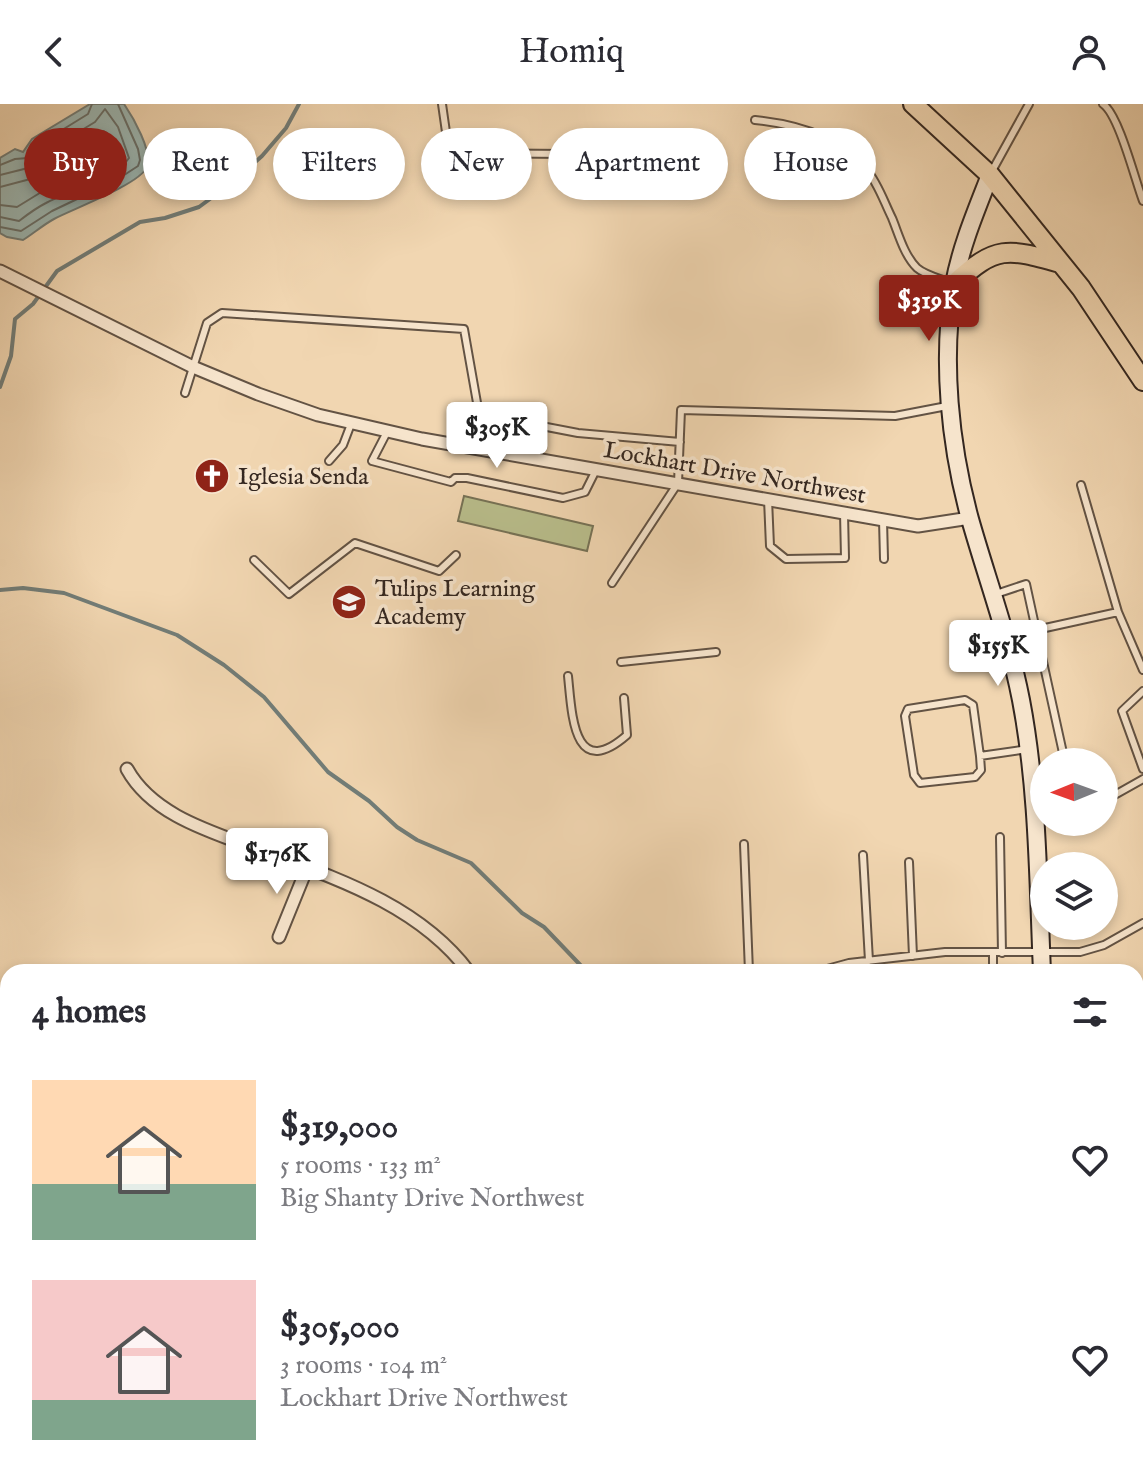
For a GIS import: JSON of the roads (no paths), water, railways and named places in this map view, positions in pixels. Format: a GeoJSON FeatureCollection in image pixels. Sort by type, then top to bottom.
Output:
{"type":"FeatureCollection","features":[{"type":"Feature","properties":{"kind":"main road"},"geometry":{"type":"LineString","coordinates":[[913,104],[990,175],[1081,288],[1143,381]]}},
{"type":"Feature","properties":{"kind":"main road"},"geometry":{"type":"LineString","coordinates":[[954,284],[973,266],[993,254],[1017,252],[1060,263]]}},
{"type":"Feature","properties":{"kind":"street"},"geometry":{"type":"LineString","coordinates":[[990,175],[972,220],[954,284],[949,343],[951,405],[970,518],[1014,666],[1028,749],[1042,964]]}},
{"type":"Feature","properties":{"kind":"street","name":"Lockhart Drive Northwest"},"geometry":{"type":"LineString","coordinates":[[0,271],[193,367],[258,394],[351,424],[918,526],[970,518]]}},
{"type":"Feature","properties":{"kind":"street"},"geometry":{"type":"LineString","coordinates":[[127,769],[142,792],[161,807],[402,911],[435,935],[462,964]]}},
{"type":"Feature","properties":{"kind":"street"},"geometry":{"type":"LineString","coordinates":[[279,937],[307,868]]}},
{"type":"Feature","properties":{"kind":"lane"},"geometry":{"type":"LineString","coordinates":[[442,104],[449,153],[548,154]]}},
{"type":"Feature","properties":{"kind":"lane"},"geometry":{"type":"LineString","coordinates":[[990,175],[1029,104]]}},
{"type":"Feature","properties":{"kind":"lane"},"geometry":{"type":"LineString","coordinates":[[1103,104],[1109,108],[1143,201]]}},
{"type":"Feature","properties":{"kind":"lane"},"geometry":{"type":"LineString","coordinates":[[755,120],[784,123],[807,131],[851,155],[866,169],[878,187],[908,255],[919,270],[954,284]]}},
{"type":"Feature","properties":{"kind":"lane"},"geometry":{"type":"LineString","coordinates":[[185,393],[207,323],[222,313],[464,329],[479,414],[578,433],[680,442]]}},
{"type":"Feature","properties":{"kind":"lane"},"geometry":{"type":"LineString","coordinates":[[612,583],[678,483],[681,410],[895,416],[951,405]]}},
{"type":"Feature","properties":{"kind":"lane"},"geometry":{"type":"LineString","coordinates":[[329,461],[343,445],[351,424]]}},
{"type":"Feature","properties":{"kind":"lane"},"geometry":{"type":"LineString","coordinates":[[387,432],[372,461],[451,482],[455,478],[467,478],[563,498],[585,492],[596,470]]}},
{"type":"Feature","properties":{"kind":"lane"},"geometry":{"type":"LineString","coordinates":[[1081,485],[1118,612],[1143,670]]}},
{"type":"Feature","properties":{"kind":"lane"},"geometry":{"type":"LineString","coordinates":[[768,499],[770,546],[786,559],[845,558],[844,513]]}},
{"type":"Feature","properties":{"kind":"lane"},"geometry":{"type":"LineString","coordinates":[[883,520],[884,559]]}},
{"type":"Feature","properties":{"kind":"lane"},"geometry":{"type":"LineString","coordinates":[[254,560],[289,594],[355,543],[439,571],[456,555]]}},
{"type":"Feature","properties":{"kind":"lane"},"geometry":{"type":"LineString","coordinates":[[993,595],[1026,584],[1062,748]]}},
{"type":"Feature","properties":{"kind":"lane"},"geometry":{"type":"LineString","coordinates":[[1036,630],[1118,612]]}},
{"type":"Feature","properties":{"kind":"lane"},"geometry":{"type":"LineString","coordinates":[[621,662],[716,652]]}},
{"type":"Feature","properties":{"kind":"lane"},"geometry":{"type":"LineString","coordinates":[[568,676],[574,731],[584,747],[609,751],[627,735],[624,698]]}},
{"type":"Feature","properties":{"kind":"lane"},"geometry":{"type":"LineString","coordinates":[[1143,691],[1122,711],[1143,769]]}},
{"type":"Feature","properties":{"kind":"lane"},"geometry":{"type":"LineString","coordinates":[[965,700],[973,705],[980,756],[981,770],[975,777],[920,783],[914,775],[905,716],[908,709],[965,700]]}},
{"type":"Feature","properties":{"kind":"lane"},"geometry":{"type":"LineString","coordinates":[[980,756],[1028,749]]}},
{"type":"Feature","properties":{"kind":"lane"},"geometry":{"type":"LineString","coordinates":[[1118,793],[1143,779]]}},
{"type":"Feature","properties":{"kind":"lane"},"geometry":{"type":"LineString","coordinates":[[1000,837],[1002,953]]}},
{"type":"Feature","properties":{"kind":"lane"},"geometry":{"type":"LineString","coordinates":[[744,844],[749,964]]}},
{"type":"Feature","properties":{"kind":"lane"},"geometry":{"type":"LineString","coordinates":[[863,855],[869,961]]}},
{"type":"Feature","properties":{"kind":"lane"},"geometry":{"type":"LineString","coordinates":[[909,862],[913,956]]}},
{"type":"Feature","properties":{"kind":"lane"},"geometry":{"type":"LineString","coordinates":[[855,964],[945,952],[1089,950],[1143,923]]}},
{"type":"Feature","properties":{"kind":"lane"},"geometry":{"type":"LineString","coordinates":[[993,953],[993,964]]}},
{"type":"Feature","properties":{"kind":"water"},"geometry":{"type":"Polygon","coordinates":[[[90,104],[124,104],[143,140],[143,173],[127,184],[127,128],[50,128],[90,104]]]}},
{"type":"Feature","properties":{"kind":"water"},"geometry":{"type":"Polygon","coordinates":[[[15,149],[23,152],[24,200],[96,200],[54,219],[23,240],[0,233],[0,158],[15,149]]]}},
{"type":"Feature","properties":{"kind":"waterway"},"geometry":{"type":"LineString","coordinates":[[0,387],[11,356],[15,319],[33,304],[57,271],[140,222],[199,207],[262,156],[286,128],[299,104]]}},
{"type":"Feature","properties":{"kind":"waterway"},"geometry":{"type":"LineString","coordinates":[[0,590],[23,588],[64,593],[177,635],[224,665],[264,697],[328,772],[417,840],[471,863],[522,913],[544,927],[579,964]]}},
{"type":"Feature","properties":{"kind":"place","name":"Iglesia Senda"},"geometry":{"type":"Point","coordinates":[212,476]}},
{"type":"Feature","properties":{"kind":"place","name":"Tulips Learning Academy"},"geometry":{"type":"Point","coordinates":[349,602]}}]}
